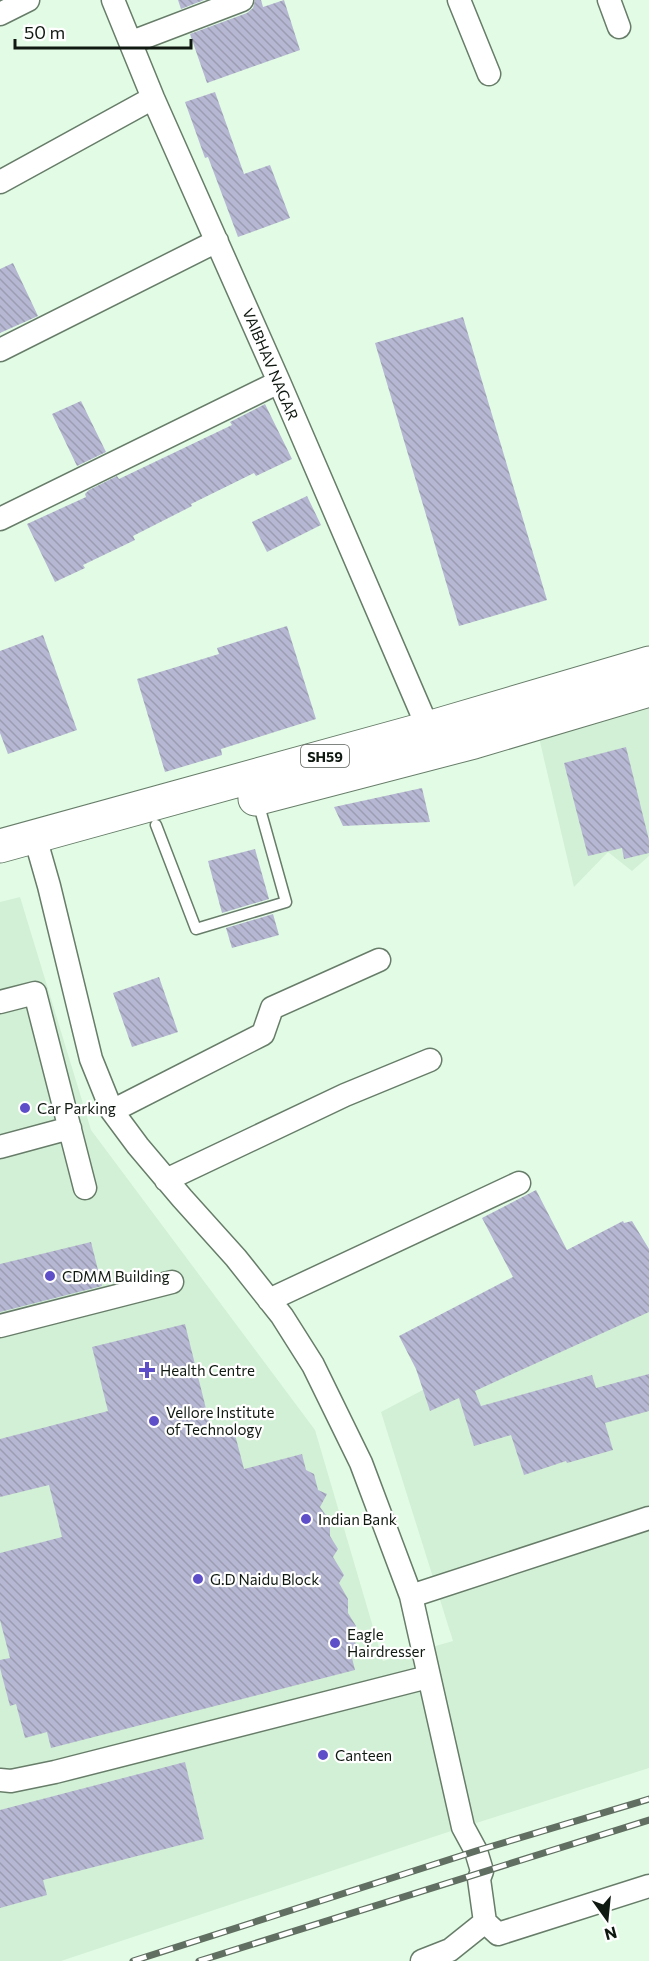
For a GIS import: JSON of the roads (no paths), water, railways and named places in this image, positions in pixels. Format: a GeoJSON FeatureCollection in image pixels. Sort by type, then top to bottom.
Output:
{"type":"FeatureCollection","features":[{"type":"Feature","properties":{"kind":"main road","name":"SH59"},"geometry":{"type":"LineString","coordinates":[[0,846],[37,846],[649,663]]}},
{"type":"Feature","properties":{"kind":"main road"},"geometry":{"type":"LineString","coordinates":[[0,866],[37,846],[156,825],[474,742],[649,690]]}},
{"type":"Feature","properties":{"kind":"street"},"geometry":{"type":"LineString","coordinates":[[0,14],[28,0]]}},
{"type":"Feature","properties":{"kind":"street","name":"VAIBHAV NAGAR"},"geometry":{"type":"LineString","coordinates":[[113,0],[153,98],[218,241],[428,728]]}},
{"type":"Feature","properties":{"kind":"street"},"geometry":{"type":"LineString","coordinates":[[132,42],[242,0]]}},
{"type":"Feature","properties":{"kind":"street"},"geometry":{"type":"LineString","coordinates":[[459,0],[489,74]]}},
{"type":"Feature","properties":{"kind":"street"},"geometry":{"type":"LineString","coordinates":[[609,0],[619,27]]}},
{"type":"Feature","properties":{"kind":"street"},"geometry":{"type":"LineString","coordinates":[[0,182],[153,98]]}},
{"type":"Feature","properties":{"kind":"street"},"geometry":{"type":"LineString","coordinates":[[0,350],[218,241]]}},
{"type":"Feature","properties":{"kind":"street"},"geometry":{"type":"LineString","coordinates":[[0,519],[279,382]]}},
{"type":"Feature","properties":{"kind":"street"},"geometry":{"type":"LineString","coordinates":[[37,846],[91,1059],[112,1111],[166,1180],[237,1258],[282,1316],[313,1365],[361,1463],[411,1596],[463,1827],[476,1851],[482,1871],[479,1879],[485,1922],[498,1934],[649,1886]]}},
{"type":"Feature","properties":{"kind":"street"},"geometry":{"type":"LineString","coordinates":[[112,1111],[263,1034],[272,1008],[379,960]]}},
{"type":"Feature","properties":{"kind":"street"},"geometry":{"type":"LineString","coordinates":[[0,1002],[35,993],[85,1188]]}},
{"type":"Feature","properties":{"kind":"street"},"geometry":{"type":"LineString","coordinates":[[166,1180],[335,1100],[430,1059]]}},
{"type":"Feature","properties":{"kind":"street"},"geometry":{"type":"LineString","coordinates":[[0,1147],[70,1128]]}},
{"type":"Feature","properties":{"kind":"street"},"geometry":{"type":"LineString","coordinates":[[269,1300],[519,1183]]}},
{"type":"Feature","properties":{"kind":"street"},"geometry":{"type":"LineString","coordinates":[[0,1326],[172,1282]]}},
{"type":"Feature","properties":{"kind":"street"},"geometry":{"type":"LineString","coordinates":[[411,1596],[649,1518]]}},
{"type":"Feature","properties":{"kind":"street"},"geometry":{"type":"LineString","coordinates":[[0,1780],[11,1781],[55,1772],[428,1677]]}},
{"type":"Feature","properties":{"kind":"street"},"geometry":{"type":"LineString","coordinates":[[423,1961],[450,1950],[485,1922]]}},
{"type":"Feature","properties":{"kind":"lane"},"geometry":{"type":"LineString","coordinates":[[156,825],[196,929],[286,902],[257,798]]}},
{"type":"Feature","properties":{"kind":"railway"},"geometry":{"type":"LineString","coordinates":[[133,1961],[476,1851],[649,1799]]}},
{"type":"Feature","properties":{"kind":"railway"},"geometry":{"type":"LineString","coordinates":[[199,1961],[649,1820]]}},
{"type":"Feature","properties":{"kind":"place","name":"Car Parking"},"geometry":{"type":"Point","coordinates":[25,1108]}},
{"type":"Feature","properties":{"kind":"place","name":"CDMM Building"},"geometry":{"type":"Point","coordinates":[50,1276]}},
{"type":"Feature","properties":{"kind":"place","name":"Health Centre"},"geometry":{"type":"Point","coordinates":[147,1370]}},
{"type":"Feature","properties":{"kind":"place","name":"Vellore Institute of Technology"},"geometry":{"type":"Point","coordinates":[154,1421]}},
{"type":"Feature","properties":{"kind":"place","name":"Indian Bank"},"geometry":{"type":"Point","coordinates":[306,1519]}},
{"type":"Feature","properties":{"kind":"place","name":"G.D Naidu Block"},"geometry":{"type":"Point","coordinates":[198,1579]}},
{"type":"Feature","properties":{"kind":"place","name":"Eagle Hairdresser"},"geometry":{"type":"Point","coordinates":[335,1643]}},
{"type":"Feature","properties":{"kind":"place","name":"Canteen"},"geometry":{"type":"Point","coordinates":[323,1755]}}]}
